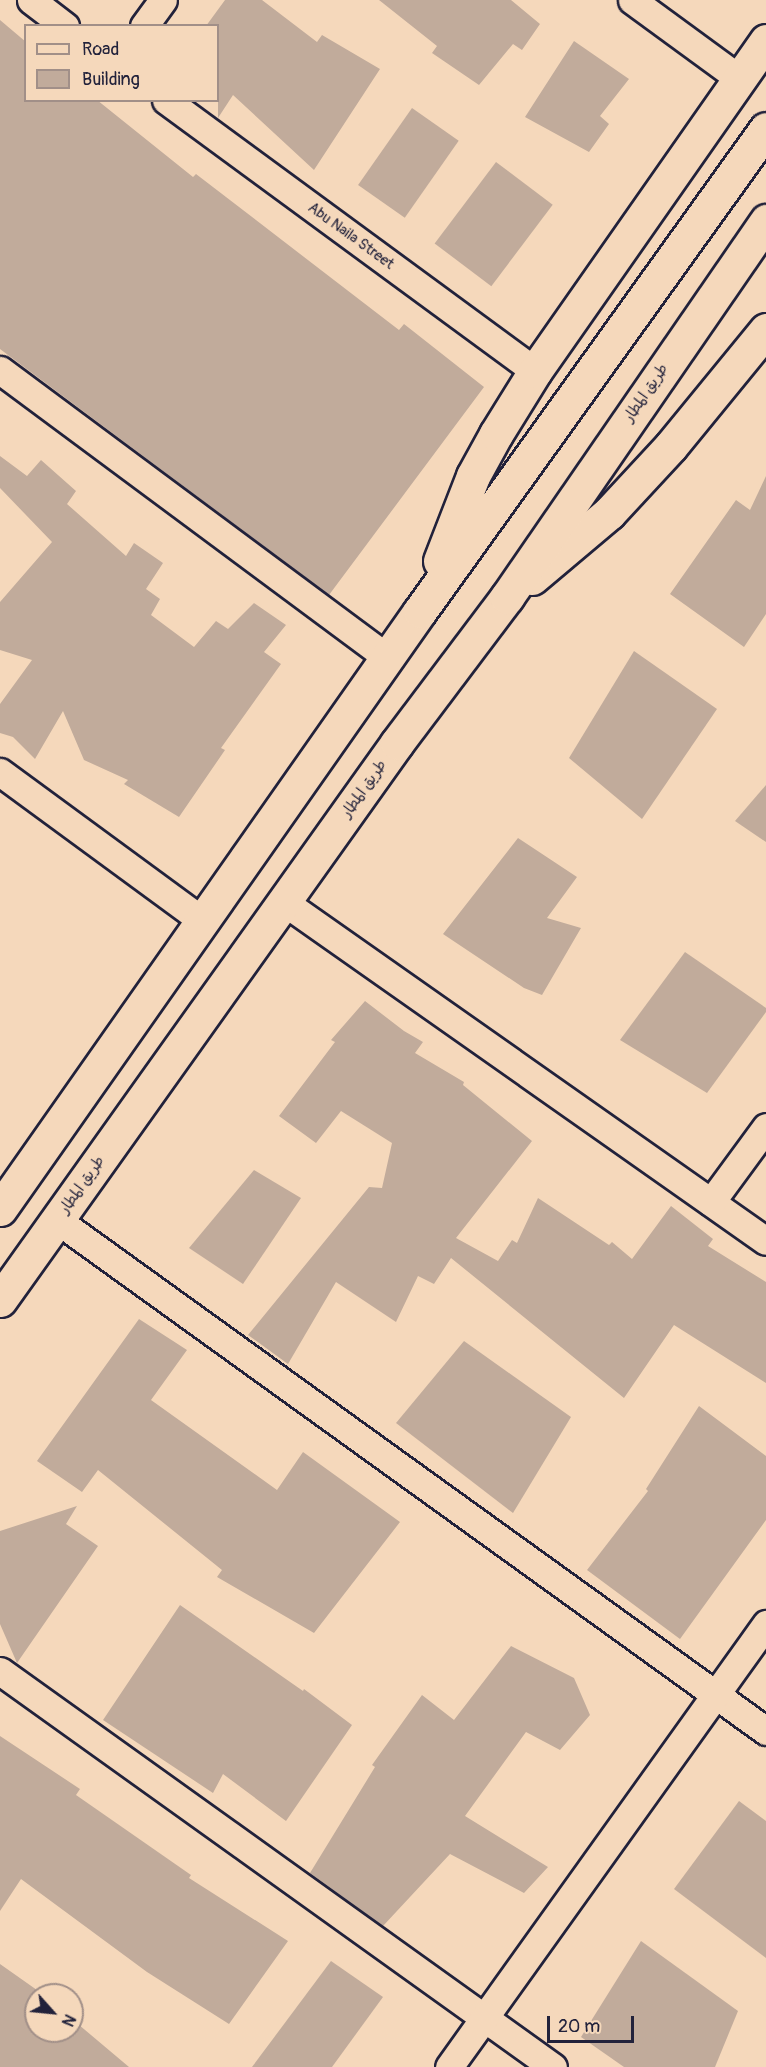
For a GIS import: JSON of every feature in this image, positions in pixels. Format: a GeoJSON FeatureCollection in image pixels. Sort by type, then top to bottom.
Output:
{"type":"FeatureCollection","features":[{"type":"Feature","properties":{"kind":"highway"},"geometry":{"type":"LineString","coordinates":[[420,612],[474,476],[496,434],[535,371],[766,41]]}},
{"type":"Feature","properties":{"kind":"highway"},"geometry":{"type":"LineString","coordinates":[[0,1209],[387,658],[766,129]]}},
{"type":"Feature","properties":{"kind":"highway","name":"طريق المطار"},"geometry":{"type":"LineString","coordinates":[[0,1300],[397,743],[507,597],[766,221]]}},
{"type":"Feature","properties":{"kind":"highway"},"geometry":{"type":"LineString","coordinates":[[507,597],[573,546],[609,513],[671,446],[766,330]]}},
{"type":"Feature","properties":{"kind":"street"},"geometry":{"type":"LineString","coordinates":[[31,0],[62,24]]}},
{"type":"Feature","properties":{"kind":"street"},"geometry":{"type":"LineString","coordinates":[[145,24],[163,0]]}},
{"type":"Feature","properties":{"kind":"street"},"geometry":{"type":"LineString","coordinates":[[632,0],[740,79]]}},
{"type":"Feature","properties":{"kind":"street","name":"Abu Naila Street"},"geometry":{"type":"LineString","coordinates":[[169,102],[535,371]]}},
{"type":"Feature","properties":{"kind":"street"},"geometry":{"type":"LineString","coordinates":[[0,370],[387,658]]}},
{"type":"Feature","properties":{"kind":"street"},"geometry":{"type":"LineString","coordinates":[[0,772],[203,921]]}},
{"type":"Feature","properties":{"kind":"street"},"geometry":{"type":"LineString","coordinates":[[284,902],[766,1241]]}},
{"type":"Feature","properties":{"kind":"street"},"geometry":{"type":"LineString","coordinates":[[711,1202],[766,1127]]}},
{"type":"Feature","properties":{"kind":"street"},"geometry":{"type":"LineString","coordinates":[[57,1220],[766,1731]]}},
{"type":"Feature","properties":{"kind":"street"},"geometry":{"type":"LineString","coordinates":[[449,2067],[766,1624]]}},
{"type":"Feature","properties":{"kind":"street"},"geometry":{"type":"LineString","coordinates":[[0,1671],[553,2067]]}},
{"type":"Feature","properties":{"kind":"building"},"geometry":{"type":"Polygon","coordinates":[[[225,0],[262,0],[317,42],[322,35],[380,69],[314,170],[233,95],[218,118],[219,24],[207,24],[225,0]]]}},
{"type":"Feature","properties":{"kind":"building"},"geometry":{"type":"Polygon","coordinates":[[[379,0],[511,0],[540,24],[522,50],[513,44],[479,85],[432,53],[437,46],[379,0]]]}},
{"type":"Feature","properties":{"kind":"building"},"geometry":{"type":"Polygon","coordinates":[[[0,20],[24,40],[24,102],[99,102],[193,177],[196,174],[399,330],[404,324],[484,387],[329,595],[0,349],[0,20]]]}},
{"type":"Feature","properties":{"kind":"building"},"geometry":{"type":"Polygon","coordinates":[[[574,41],[629,79],[600,116],[609,124],[589,152],[525,117],[574,41]]]}},
{"type":"Feature","properties":{"kind":"building"},"geometry":{"type":"Polygon","coordinates":[[[412,108],[459,141],[405,218],[358,185],[412,108]]]}},
{"type":"Feature","properties":{"kind":"building"},"geometry":{"type":"Polygon","coordinates":[[[496,162],[553,205],[491,286],[435,243],[496,162]]]}},
{"type":"Feature","properties":{"kind":"building"},"geometry":{"type":"Polygon","coordinates":[[[0,456],[27,476],[41,460],[76,491],[67,504],[126,556],[134,543],[163,563],[146,589],[160,599],[151,615],[194,647],[216,621],[228,629],[254,603],[286,625],[264,652],[281,664],[221,748],[225,750],[179,817],[124,784],[128,780],[84,760],[63,711],[35,759],[13,737],[0,733],[0,704],[32,660],[0,650],[0,602],[52,542],[0,488],[0,456]]]}},
{"type":"Feature","properties":{"kind":"building"},"geometry":{"type":"Polygon","coordinates":[[[766,476],[766,614],[744,647],[670,594],[736,500],[750,510],[766,476]]]}},
{"type":"Feature","properties":{"kind":"building"},"geometry":{"type":"Polygon","coordinates":[[[634,651],[717,709],[642,819],[569,758],[634,651]]]}},
{"type":"Feature","properties":{"kind":"building"},"geometry":{"type":"Polygon","coordinates":[[[766,785],[766,842],[735,821],[766,785]]]}},
{"type":"Feature","properties":{"kind":"building"},"geometry":{"type":"Polygon","coordinates":[[[518,838],[577,877],[547,918],[581,928],[542,995],[524,988],[443,934],[518,838]]]}},
{"type":"Feature","properties":{"kind":"building"},"geometry":{"type":"Polygon","coordinates":[[[685,952],[766,1008],[766,1012],[707,1093],[620,1040],[685,952]]]}},
{"type":"Feature","properties":{"kind":"building"},"geometry":{"type":"Polygon","coordinates":[[[365,1001],[404,1031],[423,1042],[415,1053],[464,1082],[463,1085],[532,1141],[456,1238],[498,1261],[512,1240],[517,1243],[538,1198],[609,1245],[612,1242],[632,1259],[671,1206],[713,1239],[708,1246],[766,1282],[766,1383],[674,1325],[624,1398],[451,1258],[434,1284],[418,1276],[396,1322],[336,1282],[288,1364],[248,1335],[369,1187],[382,1188],[392,1143],[341,1111],[316,1143],[279,1116],[335,1042],[331,1040],[365,1001]]]}},
{"type":"Feature","properties":{"kind":"building"},"geometry":{"type":"Polygon","coordinates":[[[254,1170],[301,1198],[243,1284],[189,1248],[254,1170]]]}},
{"type":"Feature","properties":{"kind":"building"},"geometry":{"type":"Polygon","coordinates":[[[139,1319],[187,1350],[151,1400],[277,1490],[303,1452],[400,1522],[314,1633],[217,1577],[222,1570],[98,1470],[82,1492],[37,1461],[139,1319]]]}},
{"type":"Feature","properties":{"kind":"building"},"geometry":{"type":"Polygon","coordinates":[[[464,1341],[571,1417],[513,1513],[396,1423],[464,1341]]]}},
{"type":"Feature","properties":{"kind":"building"},"geometry":{"type":"Polygon","coordinates":[[[699,1406],[766,1456],[766,1520],[680,1639],[587,1570],[648,1491],[646,1489],[699,1406]]]}},
{"type":"Feature","properties":{"kind":"building"},"geometry":{"type":"Polygon","coordinates":[[[77,1506],[66,1524],[98,1546],[17,1663],[0,1624],[0,1531],[77,1506]]]}},
{"type":"Feature","properties":{"kind":"building"},"geometry":{"type":"Polygon","coordinates":[[[180,1605],[303,1691],[304,1689],[352,1725],[286,1821],[223,1774],[213,1793],[103,1720],[180,1605]]]}},
{"type":"Feature","properties":{"kind":"building"},"geometry":{"type":"Polygon","coordinates":[[[511,1646],[574,1678],[590,1715],[560,1750],[526,1732],[465,1816],[548,1867],[524,1893],[450,1854],[383,1926],[310,1873],[375,1767],[372,1765],[422,1695],[454,1720],[511,1646]]]}},
{"type":"Feature","properties":{"kind":"building"},"geometry":{"type":"Polygon","coordinates":[[[0,1736],[80,1789],[76,1795],[191,1875],[189,1878],[288,1941],[229,2024],[147,1972],[21,1879],[0,1911],[0,1736]]]}},
{"type":"Feature","properties":{"kind":"building"},"geometry":{"type":"Polygon","coordinates":[[[739,1801],[766,1821],[766,1958],[674,1889],[739,1801]]]}},
{"type":"Feature","properties":{"kind":"building"},"geometry":{"type":"Polygon","coordinates":[[[641,1941],[738,2011],[715,2067],[624,2067],[581,2037],[641,1941]]]}},
{"type":"Feature","properties":{"kind":"building"},"geometry":{"type":"Polygon","coordinates":[[[331,1961],[383,1997],[332,2067],[252,2067],[331,1961]]]}},
{"type":"Feature","properties":{"kind":"building"},"geometry":{"type":"Polygon","coordinates":[[[0,1964],[27,1983],[24,1983],[24,2043],[84,2043],[84,2029],[129,2067],[0,2067],[0,1964]]]}}]}
